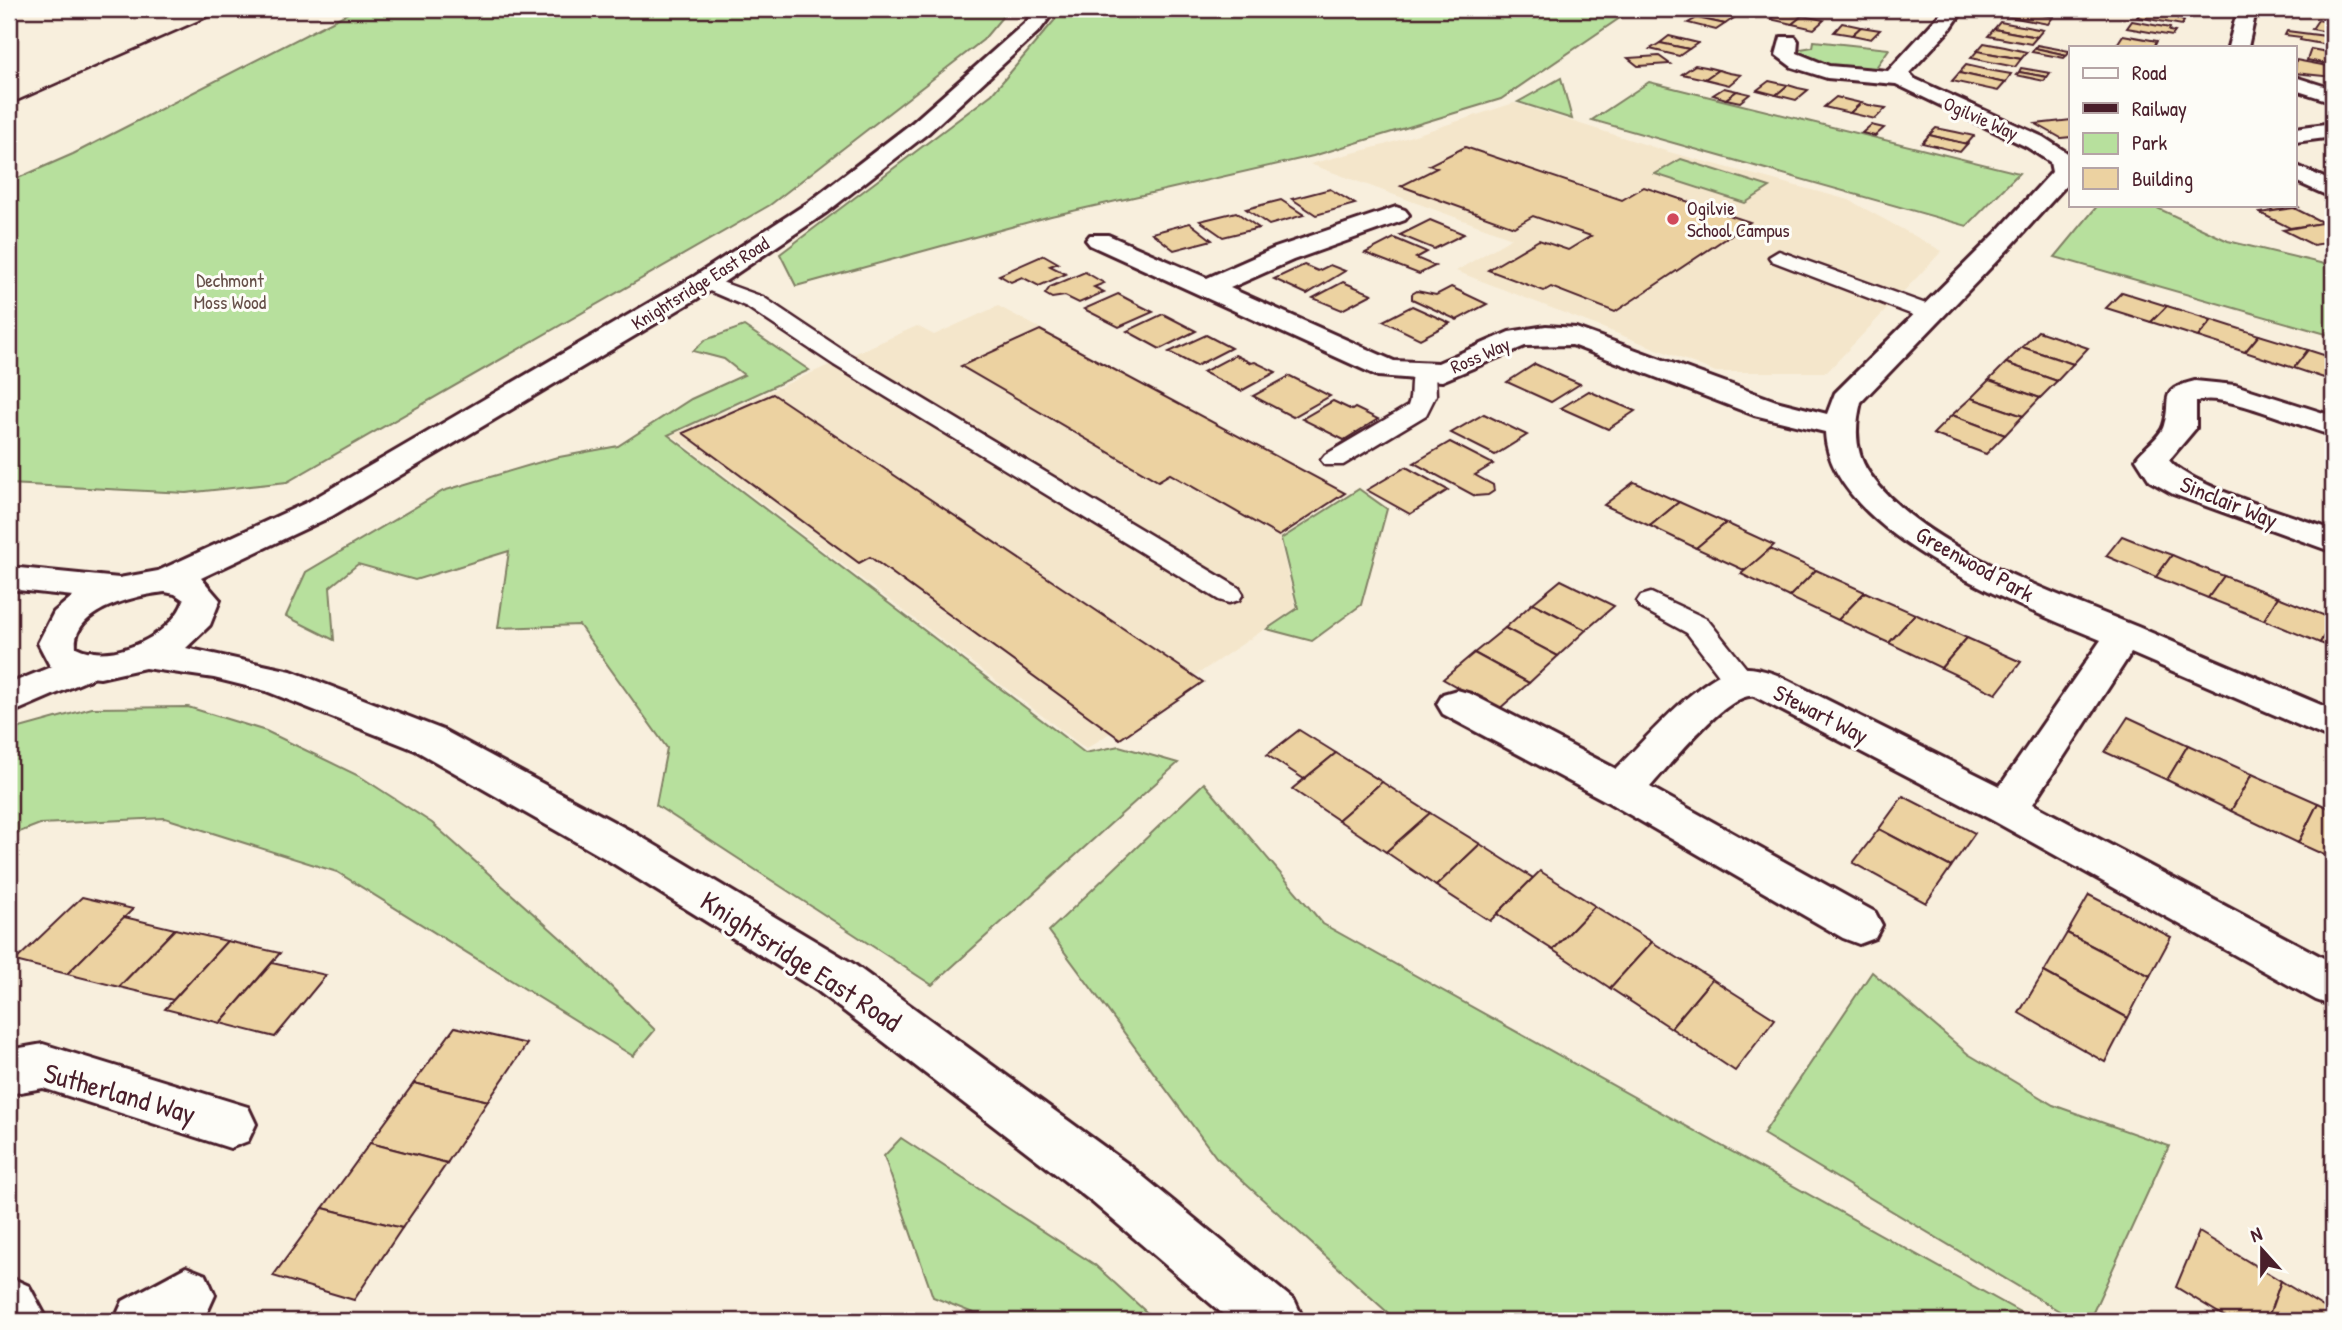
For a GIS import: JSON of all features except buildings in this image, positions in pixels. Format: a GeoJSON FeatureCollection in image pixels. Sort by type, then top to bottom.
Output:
{"type":"FeatureCollection","features":[{"type":"Feature","properties":{"kind":"street","name":"Knightsridge East Road"},"geometry":{"type":"LineString","coordinates":[[166,581],[320,509],[705,282],[818,207],[920,128],[1034,26],[1046,9]]}},
{"type":"Feature","properties":{"kind":"street"},"geometry":{"type":"LineString","coordinates":[[1900,78],[1897,72],[1944,24],[1954,9]]}},
{"type":"Feature","properties":{"kind":"street"},"geometry":{"type":"LineString","coordinates":[[2238,46],[2246,10]]}},
{"type":"Feature","properties":{"kind":"street","name":"Ogilvie Way"},"geometry":{"type":"LineString","coordinates":[[1788,41],[1786,55],[1798,63],[1856,76],[1900,78],[1907,85],[2066,158]]}},
{"type":"Feature","properties":{"kind":"street"},"geometry":{"type":"LineString","coordinates":[[2296,83],[2333,96]]}},
{"type":"Feature","properties":{"kind":"street"},"geometry":{"type":"LineString","coordinates":[[2296,135],[2333,130]]}},
{"type":"Feature","properties":{"kind":"street"},"geometry":{"type":"LineString","coordinates":[[1838,426],[1846,398],[2004,239],[2064,173],[2066,158]]}},
{"type":"Feature","properties":{"kind":"street"},"geometry":{"type":"LineString","coordinates":[[2296,172],[2333,191]]}},
{"type":"Feature","properties":{"kind":"street"},"geometry":{"type":"LineString","coordinates":[[1210,287],[1284,254],[1396,215]]}},
{"type":"Feature","properties":{"kind":"street","name":"Ross Way"},"geometry":{"type":"LineString","coordinates":[[1099,240],[1210,287],[1389,370],[1423,374],[1441,372],[1519,338],[1546,335],[1576,337],[1765,408],[1838,426]]}},
{"type":"Feature","properties":{"kind":"street","name":"Sinclair Way"},"geometry":{"type":"LineString","coordinates":[[2332,426],[2224,391],[2195,390],[2181,398],[2180,428],[2152,459],[2162,474],[2185,487],[2333,542]]}},
{"type":"Feature","properties":{"kind":"street","name":"Greenwood Park"},"geometry":{"type":"LineString","coordinates":[[1838,426],[1843,452],[1862,486],[1918,536],[2025,594],[2333,726]]}},
{"type":"Feature","properties":{"kind":"street","name":"Knightsridge East Road"},"geometry":{"type":"LineString","coordinates":[[277,680],[200,609],[320,509]]}},
{"type":"Feature","properties":{"kind":"street"},"geometry":{"type":"LineString","coordinates":[[9,579],[118,589],[166,581],[184,583],[197,590],[200,609],[176,638],[143,655],[70,646],[9,685]]}},
{"type":"Feature","properties":{"kind":"street"},"geometry":{"type":"LineString","coordinates":[[9,579],[39,599],[70,646]]}},
{"type":"Feature","properties":{"kind":"street"},"geometry":{"type":"LineString","coordinates":[[9,700],[70,646],[78,610],[118,589]]}},
{"type":"Feature","properties":{"kind":"street"},"geometry":{"type":"LineString","coordinates":[[2007,810],[2123,636]]}},
{"type":"Feature","properties":{"kind":"street","name":"Knightsridge East Road"},"geometry":{"type":"LineString","coordinates":[[143,655],[277,680],[429,740],[622,847],[835,977],[1110,1183],[1275,1321]]}},
{"type":"Feature","properties":{"kind":"street"},"geometry":{"type":"LineString","coordinates":[[1620,790],[1711,698],[1740,681]]}},
{"type":"Feature","properties":{"kind":"street","name":"Stewart Way"},"geometry":{"type":"LineString","coordinates":[[1740,681],[1763,684],[2007,810],[2333,986]]}},
{"type":"Feature","properties":{"kind":"street"},"geometry":{"type":"LineString","coordinates":[[1457,704],[1620,790],[1859,925]]}},
{"type":"Feature","properties":{"kind":"street","name":"Sutherland Way"},"geometry":{"type":"LineString","coordinates":[[9,1072],[43,1066],[230,1124]]}},
{"type":"Feature","properties":{"kind":"street"},"geometry":{"type":"LineString","coordinates":[[9,1306],[19,1321]]}},
{"type":"Feature","properties":{"kind":"lane"},"geometry":{"type":"LineString","coordinates":[[1779,257],[1928,313]]}},
{"type":"Feature","properties":{"kind":"lane"},"geometry":{"type":"LineString","coordinates":[[705,282],[755,302],[842,360],[1229,594]]}},
{"type":"Feature","properties":{"kind":"lane"},"geometry":{"type":"LineString","coordinates":[[1334,460],[1418,410],[1424,395],[1423,374]]}},
{"type":"Feature","properties":{"kind":"lane"},"geometry":{"type":"LineString","coordinates":[[1651,602],[1697,626],[1740,681]]}},
{"type":"Feature","properties":{"kind":"shaded area","name":"Ogilvie School Campus"},"geometry":{"type":"Polygon","coordinates":[[[1514,103],[1669,152],[1849,200],[1942,251],[1827,372],[1716,372],[1456,271],[1512,238],[1310,164],[1384,145],[1514,103]]]}},
{"type":"Feature","properties":{"kind":"shaded area"},"geometry":{"type":"Polygon","coordinates":[[[998,306],[1348,493],[1279,538],[1296,608],[1086,749],[672,435],[917,326],[934,335],[998,306]]]}},
{"type":"Feature","properties":{"kind":"green space","name":"Dechmont Moss Wood"},"geometry":{"type":"Polygon","coordinates":[[[356,9],[1009,9],[983,40],[770,205],[287,482],[186,493],[9,484],[9,182],[73,154],[356,9]]]}},
{"type":"Feature","properties":{"kind":"green space"},"geometry":{"type":"Polygon","coordinates":[[[1064,9],[1633,9],[1501,99],[1313,156],[1051,216],[796,286],[780,254],[992,94],[1064,9]]]}},
{"type":"Feature","properties":{"kind":"green space"},"geometry":{"type":"Polygon","coordinates":[[[1814,41],[1889,49],[1875,69],[1845,70],[1823,65],[1795,53],[1813,47],[1814,41]]]}},
{"type":"Feature","properties":{"kind":"green space"},"geometry":{"type":"Polygon","coordinates":[[[1561,78],[1572,119],[1518,102],[1561,78]]]}},
{"type":"Feature","properties":{"kind":"green space"},"geometry":{"type":"Polygon","coordinates":[[[1649,82],[2019,173],[1967,226],[1592,120],[1649,82]]]}},
{"type":"Feature","properties":{"kind":"green space"},"geometry":{"type":"Polygon","coordinates":[[[1681,159],[1770,187],[1745,203],[1655,174],[1681,159]]]}},
{"type":"Feature","properties":{"kind":"green space"},"geometry":{"type":"Polygon","coordinates":[[[2097,206],[2153,206],[2228,241],[2333,266],[2333,336],[2055,257],[2097,206]]]}},
{"type":"Feature","properties":{"kind":"green space"},"geometry":{"type":"Polygon","coordinates":[[[744,326],[809,370],[668,435],[1085,753],[1119,746],[1178,763],[932,985],[656,805],[667,748],[579,625],[498,628],[509,551],[415,580],[358,564],[330,587],[334,640],[286,616],[306,572],[443,491],[554,458],[618,446],[691,399],[744,375],[724,359],[693,351],[705,340],[744,326]]]}},
{"type":"Feature","properties":{"kind":"green space"},"geometry":{"type":"Polygon","coordinates":[[[1359,489],[1387,509],[1361,605],[1312,641],[1267,629],[1298,608],[1281,539],[1359,489]]]}},
{"type":"Feature","properties":{"kind":"green space"},"geometry":{"type":"Polygon","coordinates":[[[188,707],[266,731],[361,777],[432,823],[574,950],[655,1030],[633,1056],[337,872],[165,818],[40,824],[9,836],[9,731],[92,708],[188,707]]]}},
{"type":"Feature","properties":{"kind":"green space"},"geometry":{"type":"Polygon","coordinates":[[[1204,783],[1323,924],[2036,1321],[1397,1321],[1216,1157],[1049,931],[1204,783]]]}},
{"type":"Feature","properties":{"kind":"green space"},"geometry":{"type":"Polygon","coordinates":[[[1872,972],[1968,1054],[2053,1105],[2169,1146],[2089,1321],[2076,1321],[1763,1134],[1872,972]]]}},
{"type":"Feature","properties":{"kind":"green space"},"geometry":{"type":"Polygon","coordinates":[[[901,1138],[1095,1265],[1156,1321],[993,1321],[933,1297],[884,1156],[901,1138]]]}},
{"type":"Feature","properties":{"kind":"railway"},"geometry":{"type":"LineString","coordinates":[[9,105],[227,9]]}},
{"type":"Feature","properties":{"kind":"place","name":"Ogilvie School Campus"},"geometry":{"type":"Point","coordinates":[1673,219]}}]}
